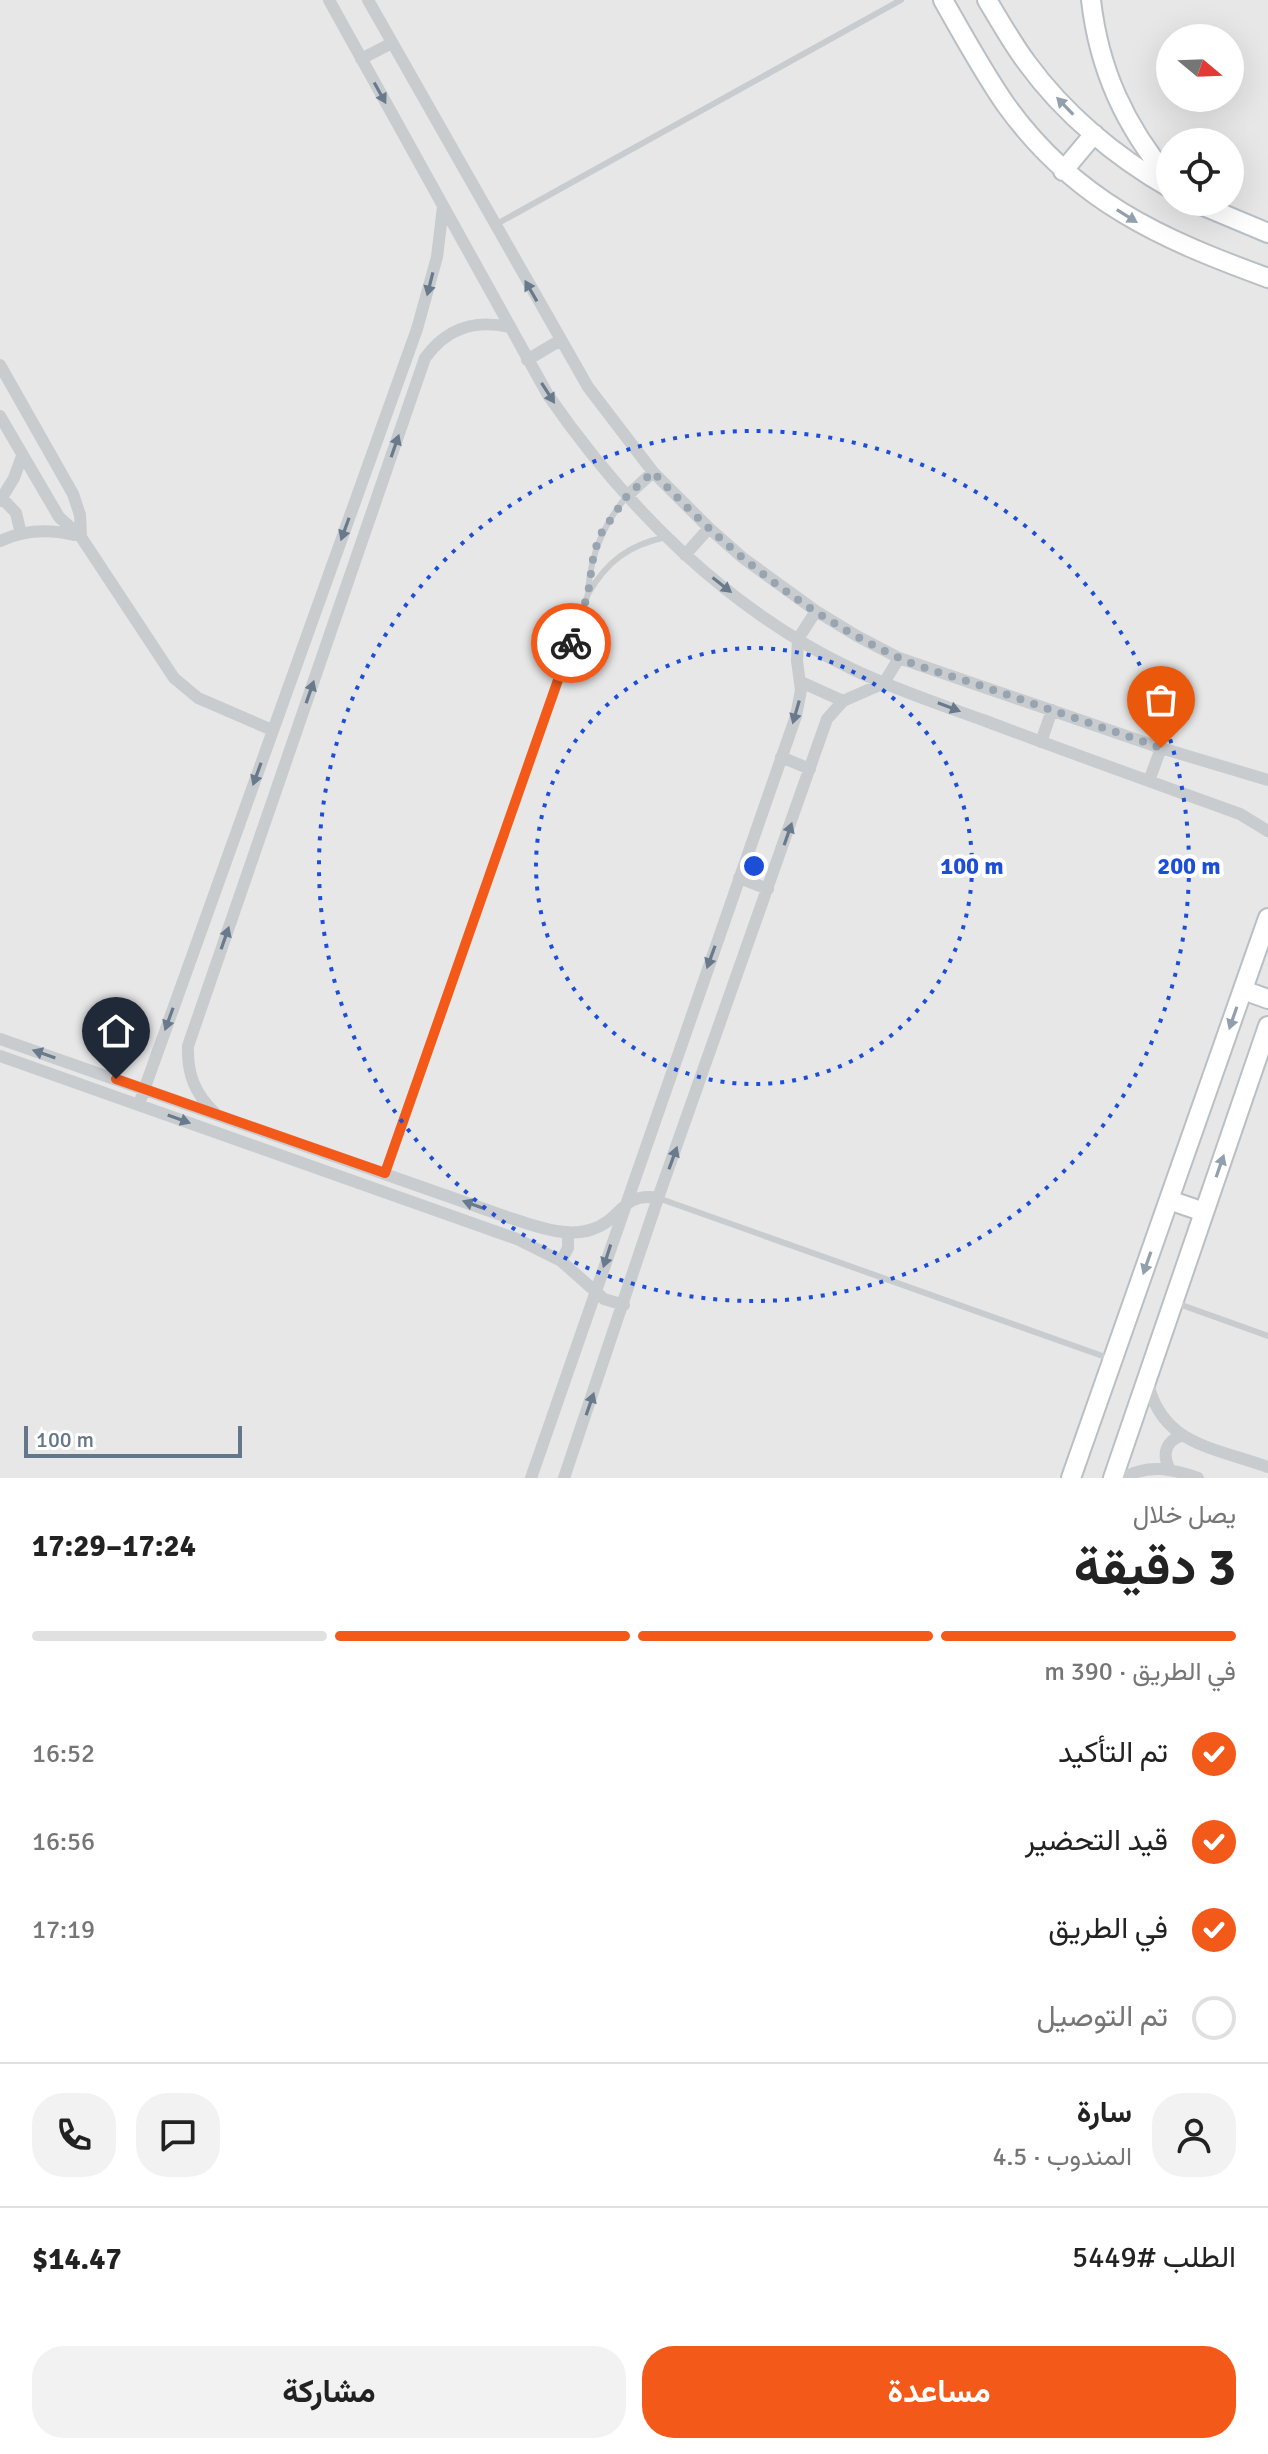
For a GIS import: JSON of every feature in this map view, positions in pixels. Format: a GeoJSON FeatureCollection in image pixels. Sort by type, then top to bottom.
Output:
{"type":"FeatureCollection","features":[{"type":"Feature","properties":{"kind":"street"},"geometry":{"type":"LineString","coordinates":[[329,0],[527,360],[571,429],[627,496],[685,555],[759,613],[852,669],[1240,814],[1268,831]]}},
{"type":"Feature","properties":{"kind":"street"},"geometry":{"type":"LineString","coordinates":[[368,0],[559,341],[611,420],[653,472],[709,528],[778,586],[899,658],[1161,748],[1268,780]]}},
{"type":"Feature","properties":{"kind":"street"},"geometry":{"type":"LineString","coordinates":[[943,0],[1007,106],[1063,171],[1120,213],[1152,231],[1268,278]]}},
{"type":"Feature","properties":{"kind":"street"},"geometry":{"type":"LineString","coordinates":[[987,0],[1027,63],[1063,104],[1094,134],[1156,180]]}},
{"type":"Feature","properties":{"kind":"street"},"geometry":{"type":"LineString","coordinates":[[1091,0],[1104,68],[1118,103],[1136,136],[1156,162]]}},
{"type":"Feature","properties":{"kind":"street"},"geometry":{"type":"LineString","coordinates":[[361,59],[392,43]]}},
{"type":"Feature","properties":{"kind":"street"},"geometry":{"type":"LineString","coordinates":[[1063,171],[1094,134]]}},
{"type":"Feature","properties":{"kind":"street"},"geometry":{"type":"LineString","coordinates":[[139,1104],[432,281],[443,207]]}},
{"type":"Feature","properties":{"kind":"street"},"geometry":{"type":"LineString","coordinates":[[1227,216],[1268,233]]}},
{"type":"Feature","properties":{"kind":"street"},"geometry":{"type":"LineString","coordinates":[[215,1113],[196,1090],[187,1061],[188,1046],[425,358],[447,335],[477,324],[509,327]]}},
{"type":"Feature","properties":{"kind":"street"},"geometry":{"type":"LineString","coordinates":[[527,360],[559,341]]}},
{"type":"Feature","properties":{"kind":"street"},"geometry":{"type":"LineString","coordinates":[[0,365],[73,494],[80,515],[81,537]]}},
{"type":"Feature","properties":{"kind":"street"},"geometry":{"type":"LineString","coordinates":[[398,381],[415,387]]}},
{"type":"Feature","properties":{"kind":"street"},"geometry":{"type":"LineString","coordinates":[[0,416],[59,517],[81,537],[174,678],[198,698],[272,730]]}},
{"type":"Feature","properties":{"kind":"street"},"geometry":{"type":"LineString","coordinates":[[21,534],[16,513],[1,499],[14,478],[22,456]]}},
{"type":"Feature","properties":{"kind":"street"},"geometry":{"type":"LineString","coordinates":[[627,496],[653,472]]}},
{"type":"Feature","properties":{"kind":"street"},"geometry":{"type":"LineString","coordinates":[[685,555],[709,528]]}},
{"type":"Feature","properties":{"kind":"street"},"geometry":{"type":"LineString","coordinates":[[0,541],[21,534],[54,530],[81,537]]}},
{"type":"Feature","properties":{"kind":"street"},"geometry":{"type":"LineString","coordinates":[[531,1478],[798,708],[801,682],[797,661],[798,639],[816,611]]}},
{"type":"Feature","properties":{"kind":"street"},"geometry":{"type":"LineString","coordinates":[[307,633],[327,640]]}},
{"type":"Feature","properties":{"kind":"street"},"geometry":{"type":"LineString","coordinates":[[564,1478],[658,1198],[827,719],[843,701],[884,683],[899,658]]}},
{"type":"Feature","properties":{"kind":"street"},"geometry":{"type":"LineString","coordinates":[[801,682],[843,701]]}},
{"type":"Feature","properties":{"kind":"street"},"geometry":{"type":"LineString","coordinates":[[1041,742],[1052,710]]}},
{"type":"Feature","properties":{"kind":"street"},"geometry":{"type":"LineString","coordinates":[[1149,781],[1161,748]]}},
{"type":"Feature","properties":{"kind":"street"},"geometry":{"type":"LineString","coordinates":[[781,757],[810,769]]}},
{"type":"Feature","properties":{"kind":"street"},"geometry":{"type":"LineString","coordinates":[[739,878],[768,889]]}},
{"type":"Feature","properties":{"kind":"street"},"geometry":{"type":"LineString","coordinates":[[1071,1478],[1268,918]]}},
{"type":"Feature","properties":{"kind":"street"},"geometry":{"type":"LineString","coordinates":[[1243,990],[1268,999]]}},
{"type":"Feature","properties":{"kind":"street"},"geometry":{"type":"LineString","coordinates":[[1113,1478],[1268,1026]]}},
{"type":"Feature","properties":{"kind":"street"},"geometry":{"type":"LineString","coordinates":[[0,1039],[547,1229],[568,1232],[593,1229],[605,1224],[623,1206],[640,1197],[658,1198]]}},
{"type":"Feature","properties":{"kind":"street"},"geometry":{"type":"LineString","coordinates":[[0,1056],[532,1245],[561,1261],[595,1293],[624,1305]]}},
{"type":"Feature","properties":{"kind":"street"},"geometry":{"type":"LineString","coordinates":[[1169,1200],[1204,1212]]}},
{"type":"Feature","properties":{"kind":"street"},"geometry":{"type":"LineString","coordinates":[[502,1234],[507,1217]]}},
{"type":"Feature","properties":{"kind":"street"},"geometry":{"type":"LineString","coordinates":[[561,1261],[568,1248],[568,1232]]}},
{"type":"Feature","properties":{"kind":"street"},"geometry":{"type":"LineString","coordinates":[[1147,1378],[1158,1410],[1180,1436],[1264,1465],[1255,1478]]}},
{"type":"Feature","properties":{"kind":"street"},"geometry":{"type":"LineString","coordinates":[[1169,1468],[1166,1449],[1180,1436]]}},
{"type":"Feature","properties":{"kind":"street"},"geometry":{"type":"LineString","coordinates":[[1122,1478],[1148,1469],[1169,1468],[1198,1478]]}},
{"type":"Feature","properties":{"kind":"lane"},"geometry":{"type":"LineString","coordinates":[[494,225],[901,0]]}},
{"type":"Feature","properties":{"kind":"lane"},"geometry":{"type":"LineString","coordinates":[[588,594],[594,552],[608,522],[627,496]]}},
{"type":"Feature","properties":{"kind":"lane"},"geometry":{"type":"LineString","coordinates":[[385,1173],[588,594],[612,561],[628,549],[666,537]]}},
{"type":"Feature","properties":{"kind":"lane"},"geometry":{"type":"LineString","coordinates":[[658,1198],[1113,1359]]}},
{"type":"Feature","properties":{"kind":"lane"},"geometry":{"type":"LineString","coordinates":[[1173,1301],[1268,1336]]}},
{"type":"Feature","properties":{"kind":"shaded area"},"geometry":{"type":"Polygon","coordinates":[[[0,0],[1268,0],[1268,1478],[0,1478],[0,0]]]}},
{"type":"Feature","properties":{"kind":"way so far"},"geometry":{"type":"LineString","coordinates":[[571,643],[588,594],[594,552],[602,532],[627,496],[653,472],[743,558],[797,599],[857,636],[899,658],[1161,748]]}},
{"type":"Feature","properties":{"kind":"route"},"geometry":{"type":"LineString","coordinates":[[116,1079],[385,1173],[571,643]]}}]}
